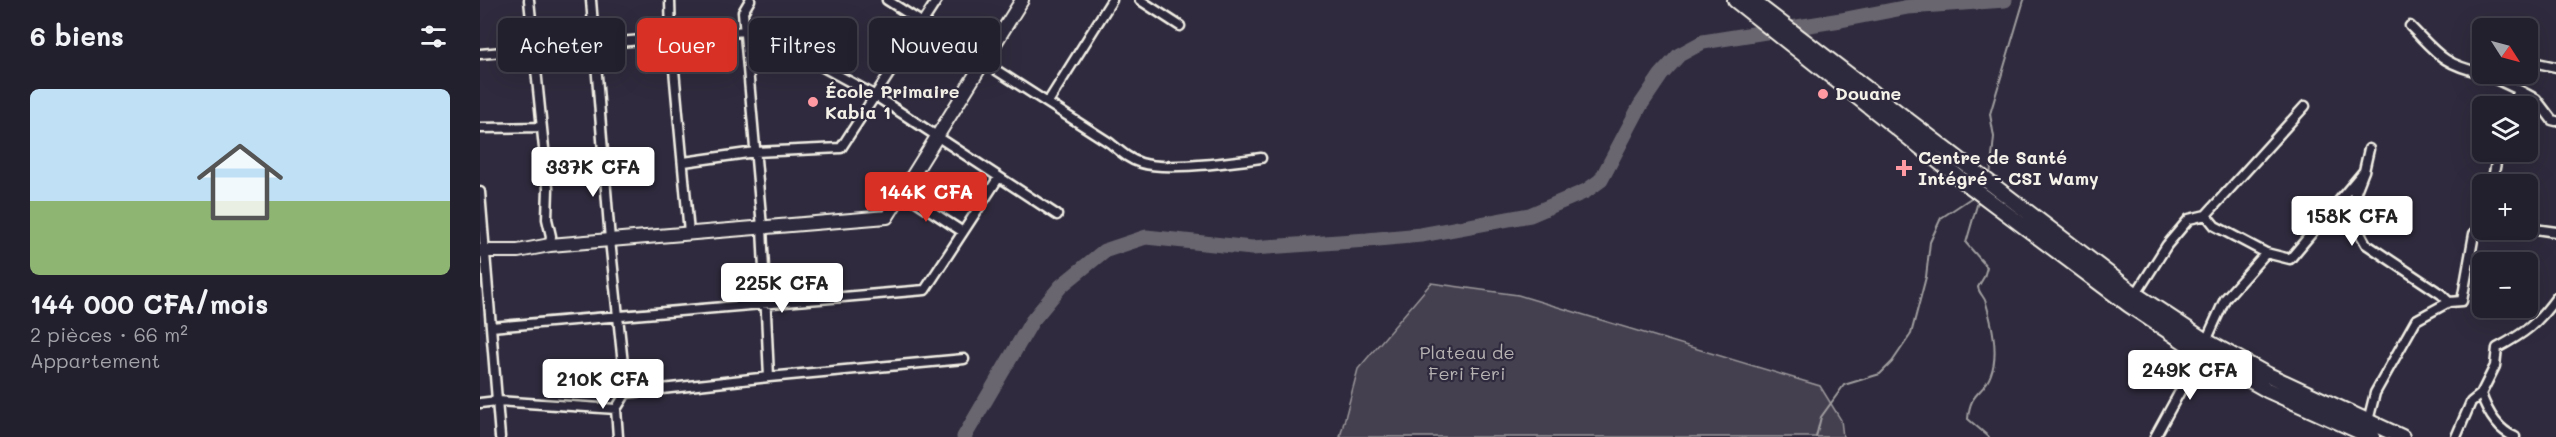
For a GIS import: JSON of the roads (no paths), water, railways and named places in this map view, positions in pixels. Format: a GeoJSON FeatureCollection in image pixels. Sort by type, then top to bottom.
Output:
{"type":"FeatureCollection","features":[{"type":"Feature","properties":{"kind":"main road"},"geometry":{"type":"LineString","coordinates":[[1736,0],[1766,17],[1860,92],[2132,299],[2204,347],[2264,373],[2368,431],[2402,437]]}},
{"type":"Feature","properties":{"kind":"main road"},"geometry":{"type":"LineString","coordinates":[[1752,0],[1766,17]]}},
{"type":"Feature","properties":{"kind":"street"},"geometry":{"type":"LineString","coordinates":[[529,0],[531,18]]}},
{"type":"Feature","properties":{"kind":"street"},"geometry":{"type":"LineString","coordinates":[[591,0],[593,18]]}},
{"type":"Feature","properties":{"kind":"street"},"geometry":{"type":"LineString","coordinates":[[670,0],[670,18]]}},
{"type":"Feature","properties":{"kind":"street"},"geometry":{"type":"LineString","coordinates":[[750,0],[743,12],[762,227],[769,376]]}},
{"type":"Feature","properties":{"kind":"street"},"geometry":{"type":"LineString","coordinates":[[887,0],[916,18]]}},
{"type":"Feature","properties":{"kind":"street"},"geometry":{"type":"LineString","coordinates":[[925,18],[937,0]]}},
{"type":"Feature","properties":{"kind":"street"},"geometry":{"type":"LineString","coordinates":[[1000,36],[1022,0]]}},
{"type":"Feature","properties":{"kind":"street"},"geometry":{"type":"LineString","coordinates":[[1048,102],[1112,0]]}},
{"type":"Feature","properties":{"kind":"street"},"geometry":{"type":"LineString","coordinates":[[1140,0],[1180,26]]}},
{"type":"Feature","properties":{"kind":"street"},"geometry":{"type":"LineString","coordinates":[[2410,26],[2446,62],[2472,70]]}},
{"type":"Feature","properties":{"kind":"street"},"geometry":{"type":"LineString","coordinates":[[737,32],[745,31],[770,38],[874,95],[1057,215]]}},
{"type":"Feature","properties":{"kind":"street"},"geometry":{"type":"LineString","coordinates":[[480,54],[498,52]]}},
{"type":"Feature","properties":{"kind":"street"},"geometry":{"type":"LineString","coordinates":[[2538,63],[2556,67]]}},
{"type":"Feature","properties":{"kind":"street"},"geometry":{"type":"LineString","coordinates":[[1000,71],[1110,143],[1125,157],[1142,164],[1166,166],[1261,158]]}},
{"type":"Feature","properties":{"kind":"street"},"geometry":{"type":"LineString","coordinates":[[536,72],[548,188],[549,245]]}},
{"type":"Feature","properties":{"kind":"street"},"geometry":{"type":"LineString","coordinates":[[597,72],[610,240],[626,393],[616,409],[618,437]]}},
{"type":"Feature","properties":{"kind":"street"},"geometry":{"type":"LineString","coordinates":[[675,72],[689,233]]}},
{"type":"Feature","properties":{"kind":"street"},"geometry":{"type":"LineString","coordinates":[[684,162],[755,152],[841,148],[889,72]]}},
{"type":"Feature","properties":{"kind":"street"},"geometry":{"type":"LineString","coordinates":[[482,251],[518,251],[549,245],[887,217],[978,72]]}},
{"type":"Feature","properties":{"kind":"street"},"geometry":{"type":"LineString","coordinates":[[2506,84],[2536,99],[2552,120],[2556,121]]}},
{"type":"Feature","properties":{"kind":"street"},"geometry":{"type":"LineString","coordinates":[[2517,96],[2519,90]]}},
{"type":"Feature","properties":{"kind":"street"},"geometry":{"type":"LineString","coordinates":[[2132,299],[2188,219],[2206,214],[2305,106]]}},
{"type":"Feature","properties":{"kind":"street"},"geometry":{"type":"LineString","coordinates":[[480,128],[541,127]]}},
{"type":"Feature","properties":{"kind":"street"},"geometry":{"type":"LineString","coordinates":[[2369,149],[2364,171],[2348,212],[2366,244],[2441,294],[2449,302]]}},
{"type":"Feature","properties":{"kind":"street"},"geometry":{"type":"LineString","coordinates":[[2206,214],[2215,226],[2266,253],[2290,259],[2364,171]]}},
{"type":"Feature","properties":{"kind":"street"},"geometry":{"type":"LineString","coordinates":[[491,327],[925,290],[999,177]]}},
{"type":"Feature","properties":{"kind":"street"},"geometry":{"type":"LineString","coordinates":[[480,192],[482,251],[500,437]]}},
{"type":"Feature","properties":{"kind":"street"},"geometry":{"type":"LineString","coordinates":[[902,192],[963,232]]}},
{"type":"Feature","properties":{"kind":"street"},"geometry":{"type":"LineString","coordinates":[[2538,229],[2556,232]]}},
{"type":"Feature","properties":{"kind":"street"},"geometry":{"type":"LineString","coordinates":[[2368,431],[2375,393],[2416,320],[2449,302],[2462,301],[2473,240]]}},
{"type":"Feature","properties":{"kind":"street"},"geometry":{"type":"LineString","coordinates":[[2155,437],[2204,347],[2225,299],[2266,253]]}},
{"type":"Feature","properties":{"kind":"street"},"geometry":{"type":"LineString","coordinates":[[2456,437],[2471,402],[2481,394],[2495,366],[2497,348],[2516,339],[2535,324],[2556,298]]}},
{"type":"Feature","properties":{"kind":"street"},"geometry":{"type":"LineString","coordinates":[[626,393],[769,376],[964,359]]}},
{"type":"Feature","properties":{"kind":"street"},"geometry":{"type":"LineString","coordinates":[[2481,394],[2485,406],[2505,433],[2515,437]]}},
{"type":"Feature","properties":{"kind":"street"},"geometry":{"type":"LineString","coordinates":[[480,403],[497,401],[616,409]]}},
{"type":"Feature","properties":{"kind":"waterway"},"geometry":{"type":"LineString","coordinates":[[964,437],[1032,321],[1061,286],[1104,251],[1146,237],[1252,248],[1367,240],[1421,235],[1530,215],[1586,191],[1601,180],[1640,106],[1661,75],[1679,55],[1703,42],[1908,7],[2005,0]]}},
{"type":"Feature","properties":{"kind":"waterway"},"geometry":{"type":"LineString","coordinates":[[1990,177],[1994,137],[1990,114],[2024,0]]}},
{"type":"Feature","properties":{"kind":"waterway"},"geometry":{"type":"LineString","coordinates":[[1816,437],[1821,417],[1844,385],[1880,374],[1892,362],[1911,334],[1926,277],[1930,242],[1941,218],[1974,196]]}},
{"type":"Feature","properties":{"kind":"waterway"},"geometry":{"type":"LineString","coordinates":[[1979,198],[1966,243],[1987,267],[1978,287],[1990,320],[1994,338],[1994,357],[1991,374],[1985,386],[1971,403],[1968,419],[1989,437]]}},
{"type":"Feature","properties":{"kind":"place","name":"Douane"},"geometry":{"type":"Point","coordinates":[1823,94]}},
{"type":"Feature","properties":{"kind":"place","name":"École Primaire Kabia 1"},"geometry":{"type":"Point","coordinates":[813,102]}},
{"type":"Feature","properties":{"kind":"place","name":"Centre de Santé Intégré - CSI Wamy"},"geometry":{"type":"Point","coordinates":[1904,168]}},
{"type":"Feature","properties":{"kind":"park label","name":"Plateau de Feri Feri"},"geometry":{"type":"Point","coordinates":[1467,364]}}]}
